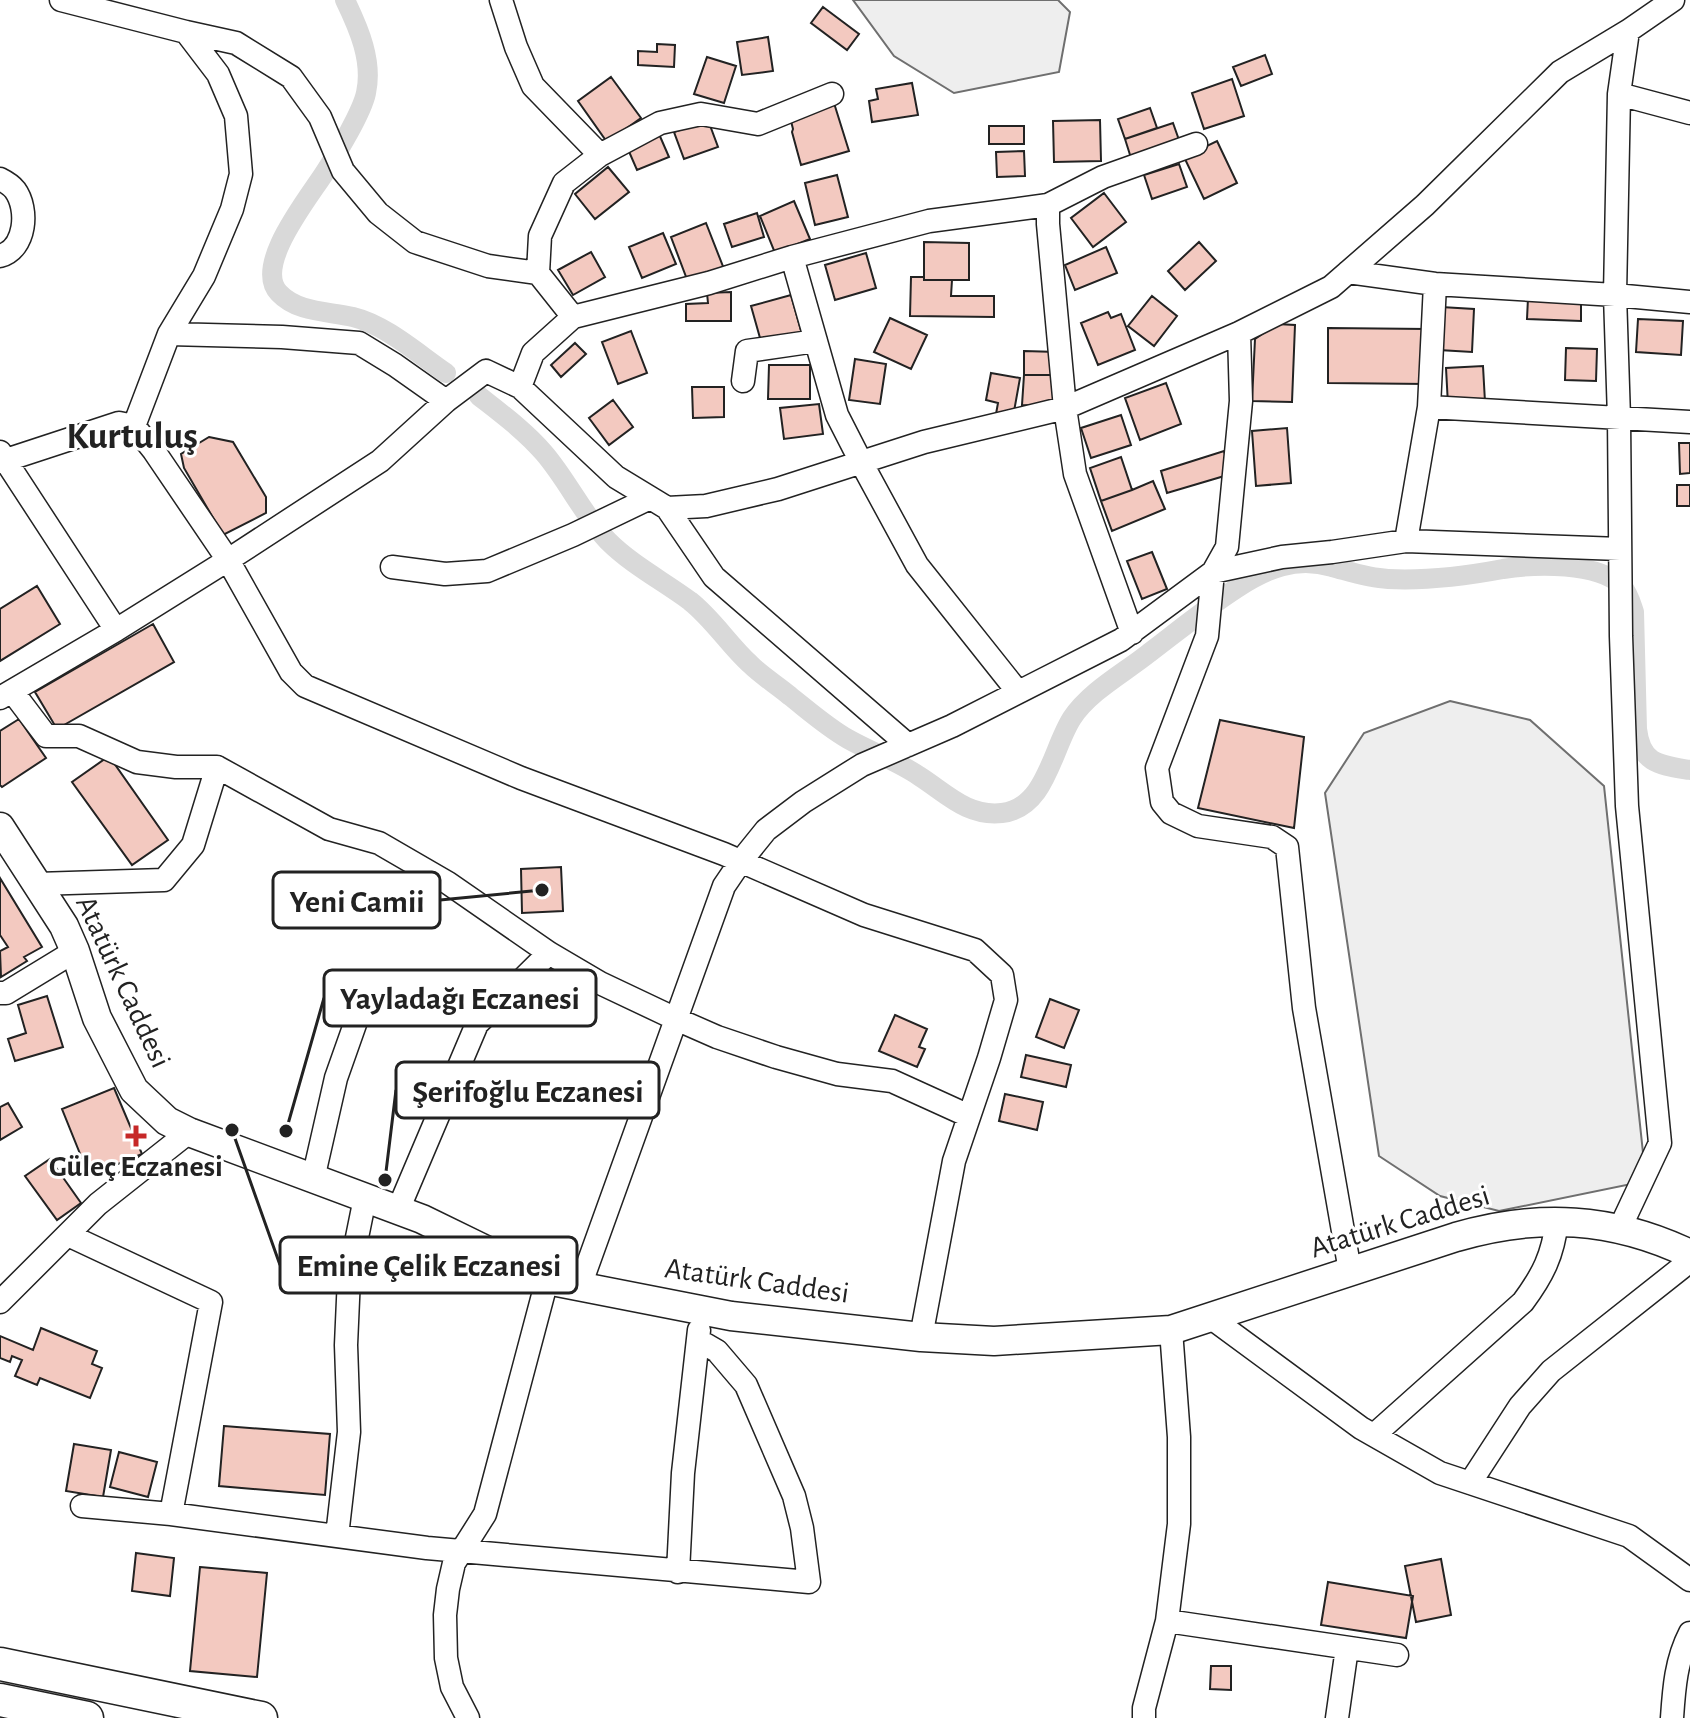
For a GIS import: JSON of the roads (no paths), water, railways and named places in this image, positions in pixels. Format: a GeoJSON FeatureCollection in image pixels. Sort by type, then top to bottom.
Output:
{"type":"FeatureCollection","features":[{"type":"Feature","properties":{"kind":"highway"},"geometry":{"type":"LineString","coordinates":[[0,1664],[261,1718]]}},
{"type":"Feature","properties":{"kind":"highway"},"geometry":{"type":"LineString","coordinates":[[0,1700],[87,1718]]}},
{"type":"Feature","properties":{"kind":"main road","name":"Atatürk Caddesi"},"geometry":{"type":"LineString","coordinates":[[0,827],[64,926],[97,1018],[134,1090],[167,1121],[422,1219],[547,1280],[731,1316],[921,1337],[994,1341],[1171,1330],[1486,1228],[1519,1223],[1557,1221],[1620,1228],[1690,1254]]}},
{"type":"Feature","properties":{"kind":"street"},"geometry":{"type":"LineString","coordinates":[[61,0],[236,43],[291,77],[320,117],[343,171],[378,213],[415,242],[488,266],[538,273]]}},
{"type":"Feature","properties":{"kind":"street"},"geometry":{"type":"LineString","coordinates":[[501,0],[533,86],[600,155]]}},
{"type":"Feature","properties":{"kind":"street"},"geometry":{"type":"LineString","coordinates":[[392,567],[445,574],[487,571],[612,516],[658,503],[706,506],[720,503],[778,489],[924,442],[1065,408],[1239,333],[1331,287],[1425,205],[1560,72],[1628,31],[1663,3]]}},
{"type":"Feature","properties":{"kind":"street"},"geometry":{"type":"LineString","coordinates":[[1620,1228],[1660,1143],[1627,806],[1621,636],[1615,295],[1619,94],[1628,31]]}},
{"type":"Feature","properties":{"kind":"street"},"geometry":{"type":"LineString","coordinates":[[134,426],[169,334],[204,276],[232,209],[241,174],[236,116],[218,74],[186,32]]}},
{"type":"Feature","properties":{"kind":"street"},"geometry":{"type":"LineString","coordinates":[[573,317],[538,273],[540,236],[564,183],[600,155],[660,123],[701,114],[758,124],[832,94]]}},
{"type":"Feature","properties":{"kind":"street"},"geometry":{"type":"LineString","coordinates":[[1619,94],[1690,113]]}},
{"type":"Feature","properties":{"kind":"street"},"geometry":{"type":"LineString","coordinates":[[520,387],[533,353],[573,317],[709,283],[792,257],[929,221],[1048,205],[1103,177],[1196,144]]}},
{"type":"Feature","properties":{"kind":"street"},"geometry":{"type":"LineString","coordinates":[[0,179],[13,186],[24,213],[18,240],[7,254],[0,256]]}},
{"type":"Feature","properties":{"kind":"street"},"geometry":{"type":"LineString","coordinates":[[1048,205],[1065,408],[1075,474],[1132,633]]}},
{"type":"Feature","properties":{"kind":"street"},"geometry":{"type":"LineString","coordinates":[[792,257],[837,415],[861,462],[917,565],[1018,692]]}},
{"type":"Feature","properties":{"kind":"street"},"geometry":{"type":"LineString","coordinates":[[1348,272],[1435,284],[1690,302]]}},
{"type":"Feature","properties":{"kind":"street"},"geometry":{"type":"LineString","coordinates":[[1406,541],[1429,407],[1435,284]]}},
{"type":"Feature","properties":{"kind":"street"},"geometry":{"type":"LineString","coordinates":[[580,1286],[724,886],[766,830],[803,802],[862,765],[952,726],[1132,633],[1213,572],[1227,547],[1241,401],[1239,333]]}},
{"type":"Feature","properties":{"kind":"street"},"geometry":{"type":"LineString","coordinates":[[169,334],[359,343],[446,401]]}},
{"type":"Feature","properties":{"kind":"street"},"geometry":{"type":"LineString","coordinates":[[743,381],[747,351],[816,341]]}},
{"type":"Feature","properties":{"kind":"street"},"geometry":{"type":"LineString","coordinates":[[902,748],[714,577],[658,503],[616,477],[520,387],[486,371],[446,401],[380,461],[116,630],[6,694],[46,736],[79,736],[137,762],[176,767],[217,767],[329,829],[379,843],[448,883],[549,953],[600,983],[717,1037],[837,1074],[892,1081],[969,1116]]}},
{"type":"Feature","properties":{"kind":"street"},"geometry":{"type":"LineString","coordinates":[[1429,407],[1690,422]]}},
{"type":"Feature","properties":{"kind":"street"},"geometry":{"type":"LineString","coordinates":[[116,630],[1,458],[119,423],[134,426],[154,451],[228,560],[291,672],[305,686],[521,778],[741,861],[864,915],[975,950],[1002,975],[1006,1000],[954,1161],[921,1337]]}},
{"type":"Feature","properties":{"kind":"street"},"geometry":{"type":"LineString","coordinates":[[1213,572],[1282,557],[1406,541],[1620,549]]}},
{"type":"Feature","properties":{"kind":"street"},"geometry":{"type":"LineString","coordinates":[[1213,572],[1207,636],[1157,768],[1162,802],[1171,813],[1198,826],[1272,837],[1287,847],[1304,1008],[1350,1271]]}},
{"type":"Feature","properties":{"kind":"street"},"geometry":{"type":"LineString","coordinates":[[37,884],[164,880],[193,845],[217,767]]}},
{"type":"Feature","properties":{"kind":"street"},"geometry":{"type":"LineString","coordinates":[[0,993],[6,993],[75,951]]}},
{"type":"Feature","properties":{"kind":"street"},"geometry":{"type":"LineString","coordinates":[[398,1210],[477,1024],[549,953]]}},
{"type":"Feature","properties":{"kind":"street"},"geometry":{"type":"LineString","coordinates":[[313,1179],[336,1078],[366,993]]}},
{"type":"Feature","properties":{"kind":"street"},"geometry":{"type":"LineString","coordinates":[[0,1302],[98,1204],[189,1132]]}},
{"type":"Feature","properties":{"kind":"street"},"geometry":{"type":"LineString","coordinates":[[337,1536],[349,1432],[346,1345],[349,1277],[365,1198]]}},
{"type":"Feature","properties":{"kind":"street"},"geometry":{"type":"LineString","coordinates":[[1374,1435],[1523,1302],[1539,1281],[1549,1259],[1557,1221]]}},
{"type":"Feature","properties":{"kind":"street"},"geometry":{"type":"LineString","coordinates":[[68,1235],[211,1302],[171,1514]]}},
{"type":"Feature","properties":{"kind":"street"},"geometry":{"type":"LineString","coordinates":[[1470,1483],[1520,1406],[1551,1371],[1690,1261]]}},
{"type":"Feature","properties":{"kind":"street"},"geometry":{"type":"LineString","coordinates":[[468,1718],[452,1687],[446,1658],[444,1636],[448,1589],[454,1563],[485,1514],[547,1280]]}},
{"type":"Feature","properties":{"kind":"street"},"geometry":{"type":"LineString","coordinates":[[678,1572],[683,1473],[701,1310]]}},
{"type":"Feature","properties":{"kind":"street"},"geometry":{"type":"LineString","coordinates":[[1210,1317],[1361,1428],[1440,1473],[1629,1536],[1690,1580]]}},
{"type":"Feature","properties":{"kind":"street"},"geometry":{"type":"LineString","coordinates":[[1144,1718],[1167,1621],[1179,1524],[1179,1437],[1171,1330]]}},
{"type":"Feature","properties":{"kind":"street"},"geometry":{"type":"LineString","coordinates":[[82,1506],[171,1514],[464,1551],[809,1582],[794,1496],[746,1385],[717,1351],[698,1340]]}},
{"type":"Feature","properties":{"kind":"street"},"geometry":{"type":"LineString","coordinates":[[1167,1621],[1397,1655]]}},
{"type":"Feature","properties":{"kind":"street"},"geometry":{"type":"LineString","coordinates":[[1672,1718],[1677,1665],[1690,1633]]}},
{"type":"Feature","properties":{"kind":"street"},"geometry":{"type":"LineString","coordinates":[[1337,1718],[1347,1648]]}},
{"type":"Feature","properties":{"kind":"waterway"},"geometry":{"type":"LineString","coordinates":[[345,0],[366,57],[366,93],[343,142],[278,248],[273,281],[287,300],[378,326],[446,373]]}},
{"type":"Feature","properties":{"kind":"waterway"},"geometry":{"type":"LineString","coordinates":[[479,396],[544,453],[608,541],[698,608],[759,673],[840,734],[902,766],[967,808],[989,813],[1017,809],[1038,789],[1072,718],[1088,699],[1248,581],[1282,566],[1306,563],[1388,579],[1446,577],[1516,567],[1548,566],[1582,569],[1611,578],[1622,586],[1634,612],[1639,741],[1653,761],[1690,770]]}},
{"type":"Feature","properties":{"kind":"place","name":"Yeni Camii"},"geometry":{"type":"Point","coordinates":[542,890]}},
{"type":"Feature","properties":{"kind":"place","name":"Emine Çelik Eczanesi"},"geometry":{"type":"Point","coordinates":[232,1130]}},
{"type":"Feature","properties":{"kind":"place","name":"Yayladağı Eczanesi"},"geometry":{"type":"Point","coordinates":[286,1131]}},
{"type":"Feature","properties":{"kind":"place","name":"Güleç Eczanesi"},"geometry":{"type":"Point","coordinates":[136,1136]}},
{"type":"Feature","properties":{"kind":"place","name":"Şerifoğlu Eczanesi"},"geometry":{"type":"Point","coordinates":[385,1180]}},
{"type":"Feature","properties":{"kind":"district","name":"Kurtuluş"},"geometry":{"type":"Point","coordinates":[132,437]}}]}
